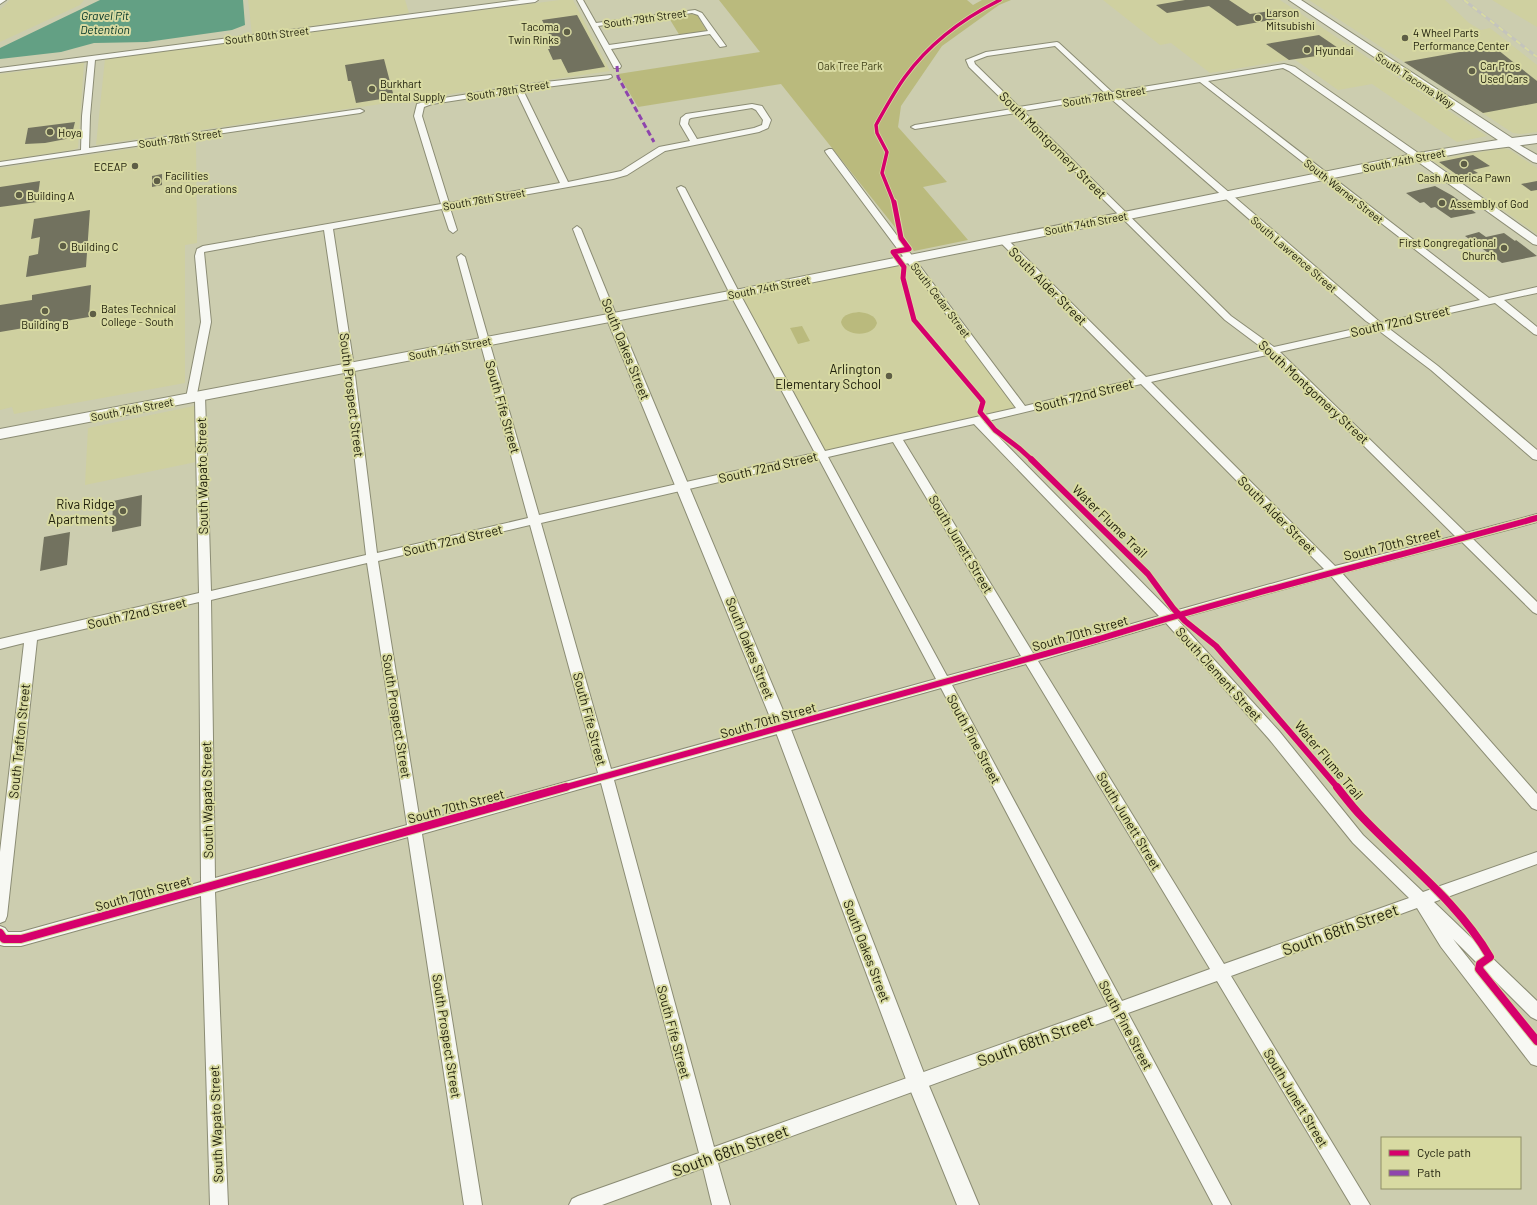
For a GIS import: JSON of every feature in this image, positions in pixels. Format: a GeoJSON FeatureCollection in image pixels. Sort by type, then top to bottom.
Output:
{"type":"FeatureCollection","features":[{"type":"Feature","properties":{"kind":"main road","name":"South Tacoma Way"},"geometry":{"type":"LineString","coordinates":[[1294,0],[1537,160]]}},
{"type":"Feature","properties":{"kind":"main road","name":"South 74th Street"},"geometry":{"type":"LineString","coordinates":[[0,434],[735,294],[1418,157],[1509,142],[1537,139]]}},
{"type":"Feature","properties":{"kind":"street","name":"South 80th Street"},"geometry":{"type":"LineString","coordinates":[[0,70],[535,0]]}},
{"type":"Feature","properties":{"kind":"street"},"geometry":{"type":"LineString","coordinates":[[580,0],[617,66]]}},
{"type":"Feature","properties":{"kind":"street","name":"South 79th Street"},"geometry":{"type":"LineString","coordinates":[[593,25],[689,11],[700,14],[712,32]]}},
{"type":"Feature","properties":{"kind":"street"},"geometry":{"type":"LineString","coordinates":[[606,48],[712,32],[722,46]]}},
{"type":"Feature","properties":{"kind":"street","name":"South Montgomery Street"},"geometry":{"type":"LineString","coordinates":[[1056,44],[986,54],[970,60],[972,65],[1228,318],[1273,351],[1537,609]]}},
{"type":"Feature","properties":{"kind":"street","name":"South Lawrence Street"},"geometry":{"type":"LineString","coordinates":[[1056,44],[1110,94],[1369,319],[1446,377],[1537,456]]}},
{"type":"Feature","properties":{"kind":"street"},"geometry":{"type":"LineString","coordinates":[[85,152],[86,116],[92,58]]}},
{"type":"Feature","properties":{"kind":"street","name":"South 76th Street"},"geometry":{"type":"LineString","coordinates":[[915,126],[1284,66],[1292,69],[1418,157]]}},
{"type":"Feature","properties":{"kind":"street","name":"South 78th Street"},"geometry":{"type":"LineString","coordinates":[[446,206],[418,116],[419,107],[426,103],[545,84],[608,77]]}},
{"type":"Feature","properties":{"kind":"street","name":"South Warner Street"},"geometry":{"type":"LineString","coordinates":[[1202,80],[1324,176],[1537,332]]}},
{"type":"Feature","properties":{"kind":"street"},"geometry":{"type":"LineString","coordinates":[[520,89],[565,185]]}},
{"type":"Feature","properties":{"kind":"street","name":"South 76th Street"},"geometry":{"type":"LineString","coordinates":[[200,251],[212,246],[565,185],[624,173],[662,149],[762,128],[767,123],[767,120],[759,108],[752,106],[685,118],[684,124],[695,142]]}},
{"type":"Feature","properties":{"kind":"street","name":"South 78th Street"},"geometry":{"type":"LineString","coordinates":[[0,164],[360,111]]}},
{"type":"Feature","properties":{"kind":"street","name":"South Cedar Street"},"geometry":{"type":"LineString","coordinates":[[829,151],[1024,410]]}},
{"type":"Feature","properties":{"kind":"street"},"geometry":{"type":"LineString","coordinates":[[1418,157],[1537,242]]}},
{"type":"Feature","properties":{"kind":"street","name":"South Pine Street"},"geometry":{"type":"LineString","coordinates":[[681,188],[735,294],[944,682],[1222,1205]]}},
{"type":"Feature","properties":{"kind":"street"},"geometry":{"type":"LineString","coordinates":[[446,206],[453,230]]}},
{"type":"Feature","properties":{"kind":"street","name":"South Prospect Street"},"geometry":{"type":"LineString","coordinates":[[328,226],[349,367],[372,559],[473,1205]]}},
{"type":"Feature","properties":{"kind":"street","name":"South Oakes Street"},"geometry":{"type":"LineString","coordinates":[[577,228],[612,317],[782,727],[917,1082],[968,1205]]}},
{"type":"Feature","properties":{"kind":"street","name":"South Alder Street"},"geometry":{"type":"LineString","coordinates":[[1003,240],[1333,571],[1537,804]]}},
{"type":"Feature","properties":{"kind":"street","name":"South Wapato Street"},"geometry":{"type":"LineString","coordinates":[[200,251],[206,322],[196,397],[205,597],[208,887],[219,1205]]}},
{"type":"Feature","properties":{"kind":"street","name":"South Fife Street"},"geometry":{"type":"LineString","coordinates":[[461,257],[606,776],[721,1205]]}},
{"type":"Feature","properties":{"kind":"street","name":"South 72nd Street"},"geometry":{"type":"LineString","coordinates":[[0,644],[683,486],[1024,410],[1142,381],[1537,290]]}},
{"type":"Feature","properties":{"kind":"street","name":"South Clement Street"},"geometry":{"type":"LineString","coordinates":[[976,420],[1169,618],[1274,735],[1358,839],[1421,900]]}},
{"type":"Feature","properties":{"kind":"street","name":"South Junett Street"},"geometry":{"type":"LineString","coordinates":[[896,438],[1361,1205]]}},
{"type":"Feature","properties":{"kind":"street","name":"South 70th Street"},"geometry":{"type":"LineString","coordinates":[[2,936],[21,939],[1030,658],[1333,571],[1537,518]]}},
{"type":"Feature","properties":{"kind":"street","name":"South Trafton Street"},"geometry":{"type":"LineString","coordinates":[[0,916],[30,637]]}},
{"type":"Feature","properties":{"kind":"street","name":"South 68th Street"},"geometry":{"type":"LineString","coordinates":[[578,1205],[1537,858]]}},
{"type":"Feature","properties":{"kind":"street"},"geometry":{"type":"LineString","coordinates":[[1421,900],[1437,913],[1537,1012]]}},
{"type":"Feature","properties":{"kind":"street"},"geometry":{"type":"LineString","coordinates":[[1421,900],[1446,942],[1537,1058]]}},
{"type":"Feature","properties":{"kind":"shaded area"},"geometry":{"type":"Polygon","coordinates":[[[10,0],[84,0],[80,5],[0,42],[0,10],[10,0]]]}},
{"type":"Feature","properties":{"kind":"shaded area"},"geometry":{"type":"Polygon","coordinates":[[[248,0],[405,0],[409,13],[252,34],[248,0]]]}},
{"type":"Feature","properties":{"kind":"shaded area"},"geometry":{"type":"Polygon","coordinates":[[[560,0],[573,0],[610,71],[96,145],[105,59],[560,0]]]}},
{"type":"Feature","properties":{"kind":"shaded area"},"geometry":{"type":"Polygon","coordinates":[[[1103,0],[1280,0],[1487,136],[1457,142],[1372,84],[1338,90],[1294,59],[1210,73],[1171,43],[1160,45],[1103,0]]]}},
{"type":"Feature","properties":{"kind":"shaded area"},"geometry":{"type":"Polygon","coordinates":[[[1309,0],[1445,0],[1469,23],[1481,30],[1490,28],[1537,65],[1537,132],[1521,134],[1513,133],[1309,0]]]}},
{"type":"Feature","properties":{"kind":"shaded area"},"geometry":{"type":"Polygon","coordinates":[[[1492,0],[1537,0],[1537,27],[1492,0]]]}},
{"type":"Feature","properties":{"kind":"shaded area"},"geometry":{"type":"Polygon","coordinates":[[[84,63],[78,148],[0,161],[0,74],[84,63]]]}},
{"type":"Feature","properties":{"kind":"shaded area","name":"Bates Technical College - South"},"geometry":{"type":"Polygon","coordinates":[[[196,139],[197,243],[185,245],[185,383],[14,414],[12,407],[0,410],[0,168],[196,139]]]}},
{"type":"Feature","properties":{"kind":"shaded area"},"geometry":{"type":"Polygon","coordinates":[[[1504,148],[1510,150],[1537,168],[1537,234],[1432,160],[1504,148]]]}},
{"type":"Feature","properties":{"kind":"shaded area","name":"Arlington Elementary School"},"geometry":{"type":"Polygon","coordinates":[[[910,259],[1023,410],[822,455],[735,294],[910,259]]]}},
{"type":"Feature","properties":{"kind":"shaded area"},"geometry":{"type":"Polygon","coordinates":[[[194,406],[196,462],[85,485],[88,428],[194,406]]]}},
{"type":"Feature","properties":{"kind":"green space","name":"Oak Tree Park"},"geometry":{"type":"Polygon","coordinates":[[[719,0],[967,0],[973,5],[982,0],[1011,0],[999,5],[942,46],[901,106],[898,127],[947,182],[923,187],[968,240],[914,251],[781,84],[638,107],[618,74],[760,52],[719,0]]]}},
{"type":"Feature","properties":{"kind":"green space"},"geometry":{"type":"Polygon","coordinates":[[[689,14],[697,15],[706,30],[680,36],[669,18],[689,14]]]}},
{"type":"Feature","properties":{"kind":"green space"},"geometry":{"type":"Polygon","coordinates":[[[859,312],[870,315],[876,320],[877,323],[874,328],[865,333],[859,334],[847,331],[843,327],[841,322],[842,319],[850,313],[859,312]]]}},
{"type":"Feature","properties":{"kind":"green space"},"geometry":{"type":"Polygon","coordinates":[[[802,326],[810,341],[798,344],[790,328],[802,326]]]}},
{"type":"Feature","properties":{"kind":"water","name":"Gravel Pit Detention"},"geometry":{"type":"Polygon","coordinates":[[[100,0],[243,0],[245,25],[232,30],[147,42],[94,43],[61,52],[0,59],[0,48],[100,0]]]}},
{"type":"Feature","properties":{"kind":"building"},"geometry":{"type":"Polygon","coordinates":[[[1185,0],[1229,0],[1250,14],[1277,10],[1288,17],[1237,26],[1209,6],[1167,13],[1156,5],[1185,0]]]}},
{"type":"Feature","properties":{"kind":"building","name":"Tacoma Twin Rinks"},"geometry":{"type":"Polygon","coordinates":[[[577,15],[605,67],[568,73],[561,59],[553,60],[548,49],[550,49],[549,46],[554,45],[542,20],[577,15]]]}},
{"type":"Feature","properties":{"kind":"building","name":"Hyundai"},"geometry":{"type":"Polygon","coordinates":[[[1319,35],[1344,52],[1289,60],[1266,44],[1319,35]]]}},
{"type":"Feature","properties":{"kind":"building","name":"Car Pros Used Cars"},"geometry":{"type":"Polygon","coordinates":[[[1493,46],[1537,81],[1537,103],[1483,113],[1404,62],[1493,46]]]}},
{"type":"Feature","properties":{"kind":"building","name":"Burkhart Dental Supply"},"geometry":{"type":"Polygon","coordinates":[[[384,59],[394,97],[356,103],[351,81],[348,81],[345,65],[384,59]]]}},
{"type":"Feature","properties":{"kind":"building","name":"Hoya"},"geometry":{"type":"Polygon","coordinates":[[[75,122],[71,138],[45,143],[25,144],[28,128],[75,122]]]}},
{"type":"Feature","properties":{"kind":"building","name":"Cash America Pawn"},"geometry":{"type":"Polygon","coordinates":[[[1473,155],[1490,166],[1473,170],[1478,173],[1460,177],[1439,162],[1473,155]]]}},
{"type":"Feature","properties":{"kind":"building","name":"Facilities and Operations"},"geometry":{"type":"Polygon","coordinates":[[[162,174],[162,185],[152,187],[152,176],[162,174]]]}},
{"type":"Feature","properties":{"kind":"building","name":"Building A"},"geometry":{"type":"Polygon","coordinates":[[[40,181],[37,202],[0,207],[0,187],[40,181]]]}},
{"type":"Feature","properties":{"kind":"building"},"geometry":{"type":"Polygon","coordinates":[[[1537,181],[1537,190],[1531,191],[1521,184],[1537,181]]]}},
{"type":"Feature","properties":{"kind":"building","name":"Assembly of God"},"geometry":{"type":"Polygon","coordinates":[[[1435,186],[1453,196],[1476,213],[1451,218],[1435,207],[1431,208],[1424,202],[1420,203],[1406,193],[1435,186]]]}},
{"type":"Feature","properties":{"kind":"building","name":"Building C"},"geometry":{"type":"Polygon","coordinates":[[[90,210],[86,267],[26,277],[29,256],[38,254],[40,237],[31,239],[34,219],[90,210]]]}},
{"type":"Feature","properties":{"kind":"building","name":"First Congregational Church"},"geometry":{"type":"Polygon","coordinates":[[[1479,232],[1486,237],[1504,233],[1537,256],[1502,263],[1465,236],[1479,232]]]}},
{"type":"Feature","properties":{"kind":"building","name":"Building B"},"geometry":{"type":"Polygon","coordinates":[[[91,285],[89,317],[0,332],[0,305],[32,300],[32,295],[91,285]]]}},
{"type":"Feature","properties":{"kind":"building","name":"Riva Ridge Apartments"},"geometry":{"type":"Polygon","coordinates":[[[142,495],[141,526],[112,532],[113,501],[142,495]]]}},
{"type":"Feature","properties":{"kind":"building","name":"Riva Ridge Apartments"},"geometry":{"type":"Polygon","coordinates":[[[70,532],[67,565],[40,571],[44,537],[70,532]]]}},
{"type":"Feature","properties":{"kind":"railway"},"geometry":{"type":"LineString","coordinates":[[1464,0],[1537,57]]}},
{"type":"Feature","properties":{"kind":"marked path"},"geometry":{"type":"LineString","coordinates":[[617,66],[618,77],[654,142]]}},
{"type":"Feature","properties":{"kind":"cycle path","name":"Water Flume Trail"},"geometry":{"type":"LineString","coordinates":[[1000,0],[963,22],[939,41],[918,61],[904,78],[876,125],[877,133],[887,152],[882,173],[896,208],[901,238],[909,249],[893,252],[904,267],[903,278],[914,320],[981,399],[983,402],[980,412],[995,430],[1020,449],[1148,574],[1173,608],[1185,621],[1216,646],[1227,658],[1362,817],[1440,893],[1480,940],[1490,957],[1480,964],[1479,969],[1537,1041]]}},
{"type":"Feature","properties":{"kind":"cycle path"},"geometry":{"type":"LineString","coordinates":[[0,933],[4,939],[21,939],[1099,639],[1179,614],[1333,571],[1400,555],[1537,518]]}},
{"type":"Feature","properties":{"kind":"place","name":"Larson Mitsubishi"},"geometry":{"type":"Point","coordinates":[1258,18]}},
{"type":"Feature","properties":{"kind":"place","name":"Tacoma Twin Rinks"},"geometry":{"type":"Point","coordinates":[567,32]}},
{"type":"Feature","properties":{"kind":"place","name":"4 Wheel Parts Performance Center"},"geometry":{"type":"Point","coordinates":[1405,38]}},
{"type":"Feature","properties":{"kind":"place","name":"Hyundai"},"geometry":{"type":"Point","coordinates":[1307,50]}},
{"type":"Feature","properties":{"kind":"place","name":"Car Pros Used Cars"},"geometry":{"type":"Point","coordinates":[1472,71]}},
{"type":"Feature","properties":{"kind":"place","name":"Burkhart Dental Supply"},"geometry":{"type":"Point","coordinates":[372,89]}},
{"type":"Feature","properties":{"kind":"place","name":"Hoya"},"geometry":{"type":"Point","coordinates":[50,132]}},
{"type":"Feature","properties":{"kind":"place","name":"Cash America Pawn"},"geometry":{"type":"Point","coordinates":[1464,164]}},
{"type":"Feature","properties":{"kind":"place","name":"ECEAP"},"geometry":{"type":"Point","coordinates":[135,166]}},
{"type":"Feature","properties":{"kind":"place","name":"Facilities and Operations"},"geometry":{"type":"Point","coordinates":[157,181]}},
{"type":"Feature","properties":{"kind":"place","name":"Building A"},"geometry":{"type":"Point","coordinates":[19,195]}},
{"type":"Feature","properties":{"kind":"place","name":"Assembly of God"},"geometry":{"type":"Point","coordinates":[1442,203]}},
{"type":"Feature","properties":{"kind":"place","name":"Building C"},"geometry":{"type":"Point","coordinates":[63,246]}},
{"type":"Feature","properties":{"kind":"place","name":"First Congregational Church"},"geometry":{"type":"Point","coordinates":[1504,248]}},
{"type":"Feature","properties":{"kind":"place","name":"Building B"},"geometry":{"type":"Point","coordinates":[45,311]}},
{"type":"Feature","properties":{"kind":"place","name":"Bates Technical College - South"},"geometry":{"type":"Point","coordinates":[93,314]}},
{"type":"Feature","properties":{"kind":"place","name":"Arlington Elementary School"},"geometry":{"type":"Point","coordinates":[889,376]}},
{"type":"Feature","properties":{"kind":"place","name":"Riva Ridge Apartments"},"geometry":{"type":"Point","coordinates":[123,511]}}]}
